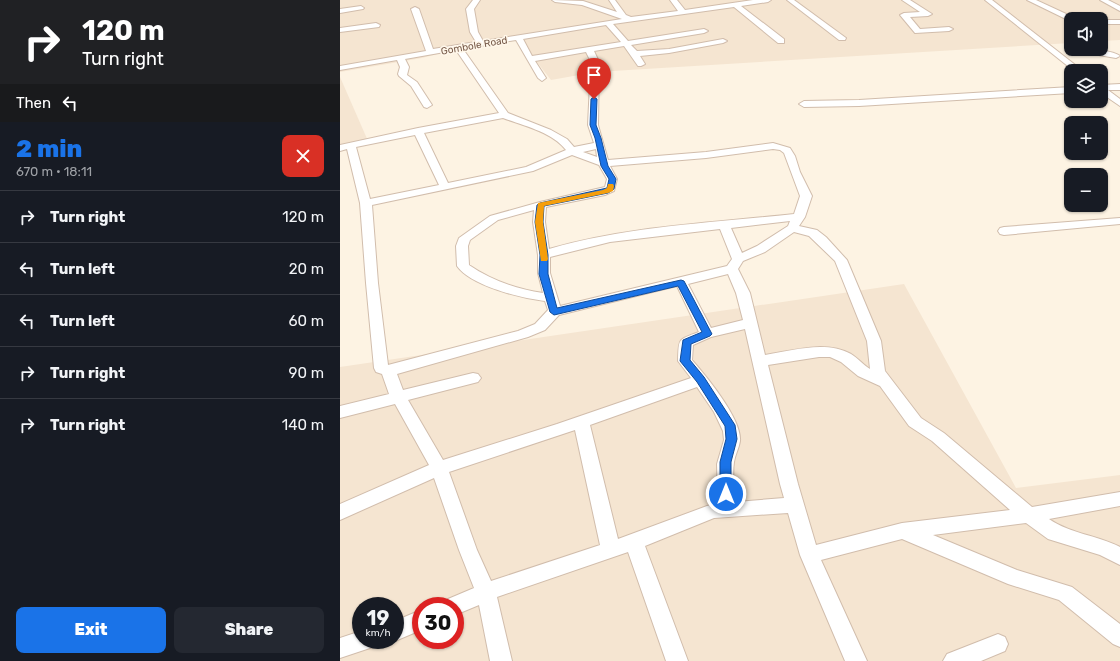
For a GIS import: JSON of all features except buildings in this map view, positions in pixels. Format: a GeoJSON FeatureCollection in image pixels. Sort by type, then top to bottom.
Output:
{"type":"FeatureCollection","features":[{"type":"Feature","properties":{"kind":"street"},"geometry":{"type":"LineString","coordinates":[[477,0],[470,9],[474,32],[480,44]]}},
{"type":"Feature","properties":{"kind":"street"},"geometry":{"type":"LineString","coordinates":[[555,0],[582,2],[634,20]]}},
{"type":"Feature","properties":{"kind":"street"},"geometry":{"type":"LineString","coordinates":[[612,0],[624,17]]}},
{"type":"Feature","properties":{"kind":"street"},"geometry":{"type":"LineString","coordinates":[[673,0],[684,13]]}},
{"type":"Feature","properties":{"kind":"street"},"geometry":{"type":"LineString","coordinates":[[726,0],[781,41]]}},
{"type":"Feature","properties":{"kind":"street","name":"Gombole Road"},"geometry":{"type":"LineString","coordinates":[[340,68],[608,23],[768,0]]}},
{"type":"Feature","properties":{"kind":"street"},"geometry":{"type":"LineString","coordinates":[[790,0],[842,38]]}},
{"type":"Feature","properties":{"kind":"street"},"geometry":{"type":"LineString","coordinates":[[905,0],[928,14],[904,15],[918,31],[949,29]]}},
{"type":"Feature","properties":{"kind":"street"},"geometry":{"type":"LineString","coordinates":[[988,0],[1070,64]]}},
{"type":"Feature","properties":{"kind":"street"},"geometry":{"type":"LineString","coordinates":[[1030,0],[1064,15]]}},
{"type":"Feature","properties":{"kind":"street"},"geometry":{"type":"LineString","coordinates":[[1103,0],[1120,9]]}},
{"type":"Feature","properties":{"kind":"street"},"geometry":{"type":"LineString","coordinates":[[340,10],[361,8]]}},
{"type":"Feature","properties":{"kind":"street"},"geometry":{"type":"LineString","coordinates":[[415,9],[430,52]]}},
{"type":"Feature","properties":{"kind":"street"},"geometry":{"type":"LineString","coordinates":[[1108,22],[1120,22]]}},
{"type":"Feature","properties":{"kind":"street"},"geometry":{"type":"LineString","coordinates":[[608,23],[635,54],[641,64]]}},
{"type":"Feature","properties":{"kind":"street"},"geometry":{"type":"LineString","coordinates":[[340,30],[376,24]]}},
{"type":"Feature","properties":{"kind":"street"},"geometry":{"type":"LineString","coordinates":[[530,60],[704,31]]}},
{"type":"Feature","properties":{"kind":"street"},"geometry":{"type":"LineString","coordinates":[[518,38],[542,78]]}},
{"type":"Feature","properties":{"kind":"street"},"geometry":{"type":"LineString","coordinates":[[635,54],[669,51],[723,41]]}},
{"type":"Feature","properties":{"kind":"street"},"geometry":{"type":"LineString","coordinates":[[458,47],[501,108],[504,115]]}},
{"type":"Feature","properties":{"kind":"street"},"geometry":{"type":"LineString","coordinates":[[1049,47],[1064,48]]}},
{"type":"Feature","properties":{"kind":"street"},"geometry":{"type":"LineString","coordinates":[[540,205],[539,222],[544,255],[544,274],[552,305],[540,327],[523,334],[388,371],[381,368],[372,283],[366,203],[345,147],[418,131],[504,115],[552,134],[564,141],[572,151],[604,164],[706,155],[779,146],[783,147],[789,154],[806,196],[796,222],[761,249],[735,264],[681,282],[552,305],[530,296],[508,290],[476,276],[463,266],[462,246],[465,238],[494,218],[540,205],[605,192],[610,189],[612,179],[604,164],[593,125],[595,62],[589,50]]}},
{"type":"Feature","properties":{"kind":"street"},"geometry":{"type":"LineString","coordinates":[[399,58],[405,64],[405,70],[402,76],[414,84],[427,104]]}},
{"type":"Feature","properties":{"kind":"street"},"geometry":{"type":"LineString","coordinates":[[1108,88],[1120,87]]}},
{"type":"Feature","properties":{"kind":"street"},"geometry":{"type":"LineString","coordinates":[[804,104],[858,103],[1064,90]]}},
{"type":"Feature","properties":{"kind":"street"},"geometry":{"type":"LineString","coordinates":[[1108,94],[1120,103]]}},
{"type":"Feature","properties":{"kind":"street"},"geometry":{"type":"LineString","coordinates":[[418,131],[445,187]]}},
{"type":"Feature","properties":{"kind":"street"},"geometry":{"type":"LineString","coordinates":[[366,203],[529,169],[572,151],[599,145]]}},
{"type":"Feature","properties":{"kind":"street"},"geometry":{"type":"LineString","coordinates":[[1004,231],[1120,221]]}},
{"type":"Feature","properties":{"kind":"street"},"geometry":{"type":"LineString","coordinates":[[544,255],[569,246],[687,228],[796,222],[822,240],[841,260],[874,340],[878,370],[885,382],[895,393],[915,422],[938,437],[1030,515],[1055,533],[1106,549],[1120,557]]}},
{"type":"Feature","properties":{"kind":"street"},"geometry":{"type":"LineString","coordinates":[[724,225],[743,293],[795,506],[809,555],[856,661]]}},
{"type":"Feature","properties":{"kind":"street"},"geometry":{"type":"LineString","coordinates":[[681,282],[707,334]]}},
{"type":"Feature","properties":{"kind":"street"},"geometry":{"type":"LineString","coordinates":[[728,510],[725,462],[732,439],[730,425],[701,380],[685,361],[686,342],[707,334],[750,323]]}},
{"type":"Feature","properties":{"kind":"street"},"geometry":{"type":"LineString","coordinates":[[760,361],[818,352],[832,352],[846,358],[863,372],[885,382]]}},
{"type":"Feature","properties":{"kind":"street"},"geometry":{"type":"LineString","coordinates":[[388,371],[398,396],[439,468],[468,550],[486,592],[501,661]]}},
{"type":"Feature","properties":{"kind":"street"},"geometry":{"type":"LineString","coordinates":[[340,412],[473,378]]}},
{"type":"Feature","properties":{"kind":"street"},"geometry":{"type":"LineString","coordinates":[[340,512],[439,468],[701,380]]}},
{"type":"Feature","properties":{"kind":"street"},"geometry":{"type":"LineString","coordinates":[[582,421],[611,550]]}},
{"type":"Feature","properties":{"kind":"street"},"geometry":{"type":"LineString","coordinates":[[809,555],[902,531],[1030,515],[1120,499]]}},
{"type":"Feature","properties":{"kind":"street"},"geometry":{"type":"LineString","coordinates":[[464,602],[486,592],[634,542],[713,511],[795,506]]}},
{"type":"Feature","properties":{"kind":"street"},"geometry":{"type":"LineString","coordinates":[[902,531],[1015,578],[1065,593],[1120,637]]}},
{"type":"Feature","properties":{"kind":"street"},"geometry":{"type":"LineString","coordinates":[[634,542],[677,661]]}},
{"type":"Feature","properties":{"kind":"street"},"geometry":{"type":"LineString","coordinates":[[340,648],[352,644]]}},
{"type":"Feature","properties":{"kind":"street"},"geometry":{"type":"LineString","coordinates":[[954,661],[998,644]]}},
{"type":"Feature","properties":{"kind":"shaded area"},"geometry":{"type":"Polygon","coordinates":[[[340,0],[1120,0],[1120,40],[1108,41],[1108,12],[1064,12],[1064,43],[596,72],[551,80],[518,38],[480,43],[422,58],[340,72],[340,0]]]}},
{"type":"Feature","properties":{"kind":"shaded area"},"geometry":{"type":"Polygon","coordinates":[[[340,77],[368,141],[340,148],[340,77]]]}},
{"type":"Feature","properties":{"kind":"shaded area"},"geometry":{"type":"Polygon","coordinates":[[[904,284],[1016,488],[1120,475],[1120,661],[340,661],[340,367],[904,284]]]}},
{"type":"Feature","properties":{"kind":"slow traffic"},"geometry":{"type":"LineString","coordinates":[[544,259],[539,222],[540,205],[605,192],[610,189],[611,186]]}},
{"type":"Feature","properties":{"kind":"route"},"geometry":{"type":"LineString","coordinates":[[594,99],[593,125],[605,166],[612,179],[610,189],[605,192],[540,205],[539,222],[544,255],[544,274],[554,312],[681,282],[707,334],[686,342],[685,361],[701,380],[730,425],[732,439],[725,462],[726,494]]}}]}
